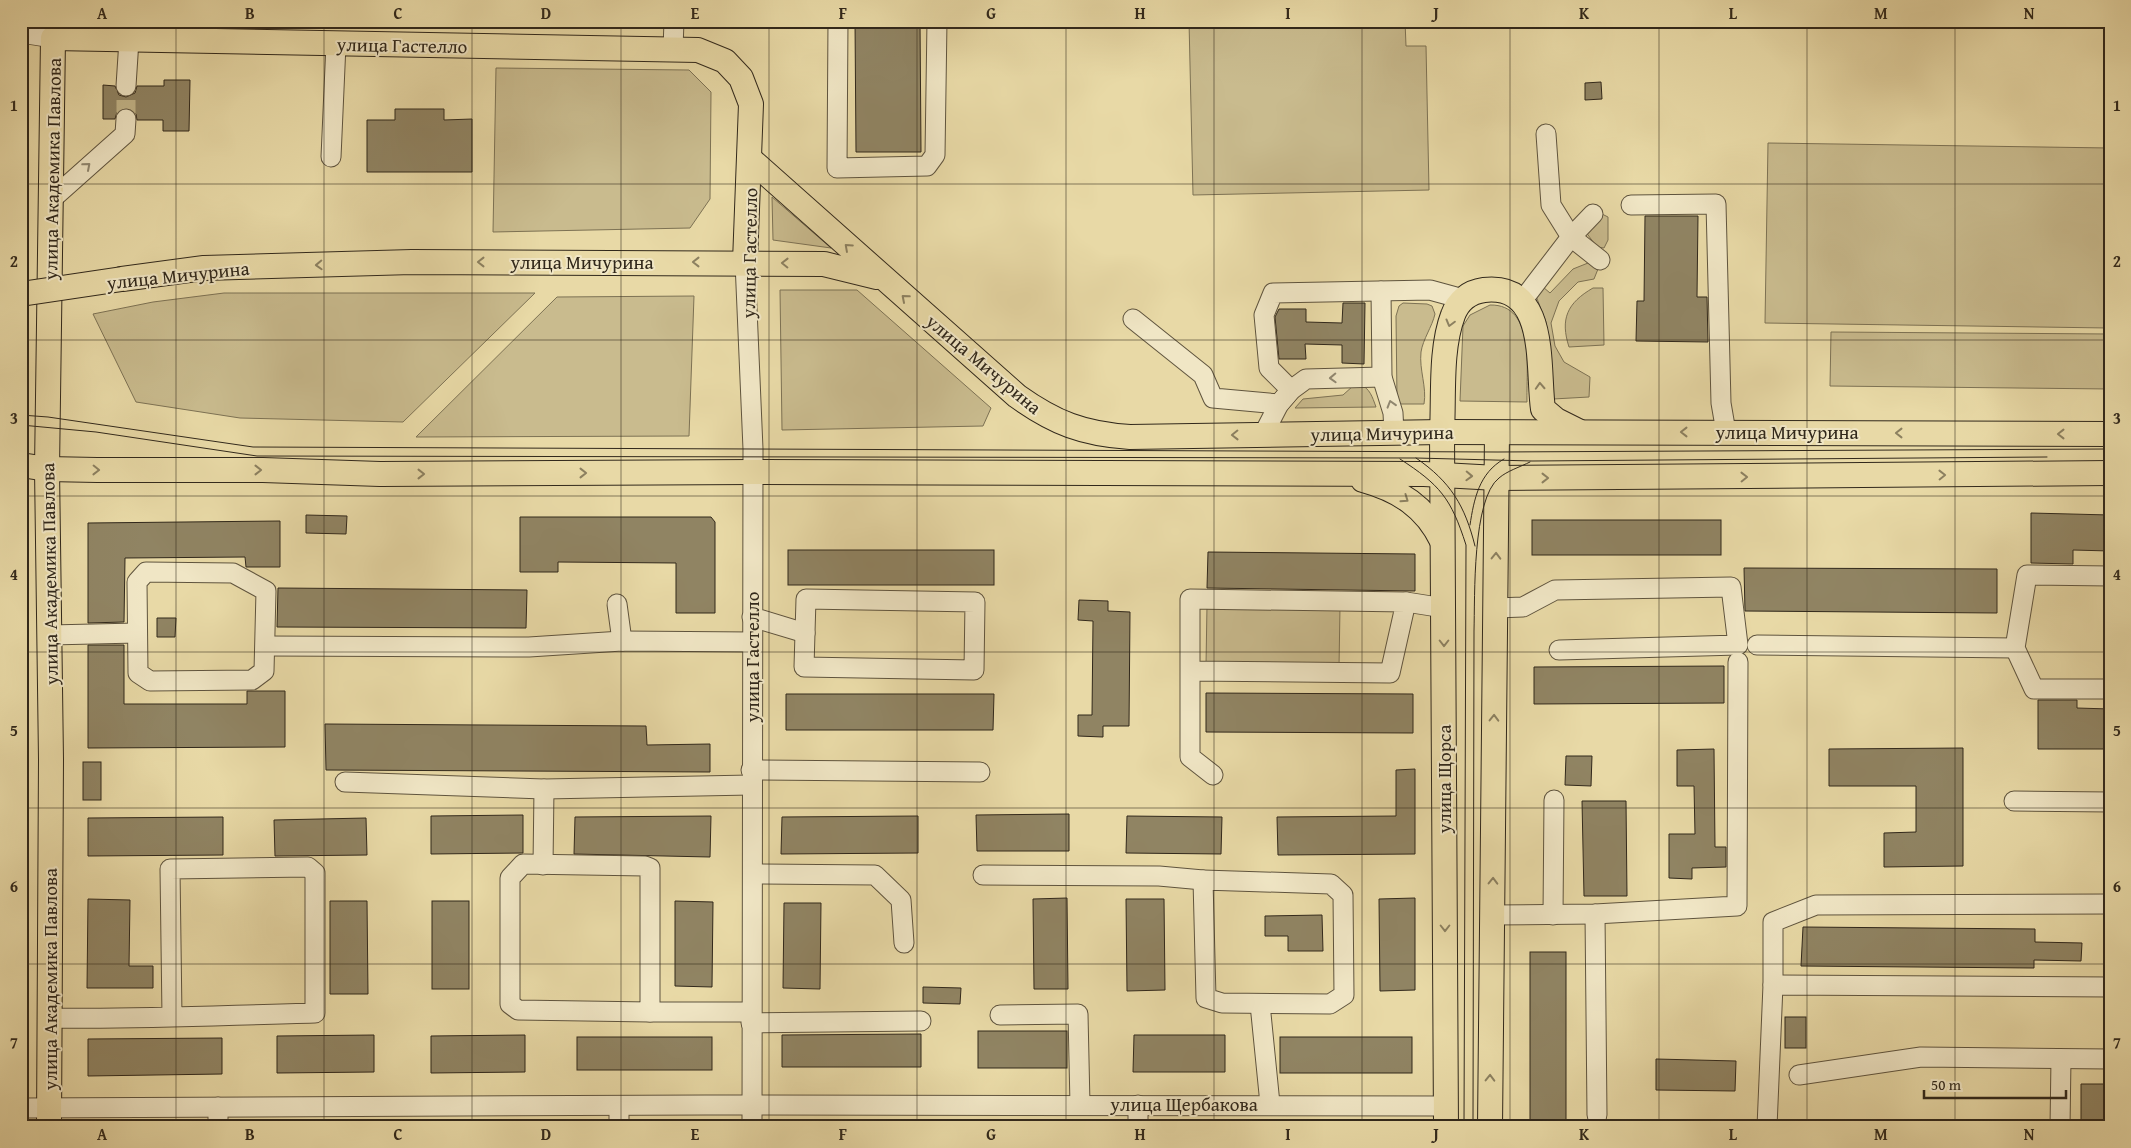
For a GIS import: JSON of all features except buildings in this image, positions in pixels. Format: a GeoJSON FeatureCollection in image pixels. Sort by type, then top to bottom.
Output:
{"type":"FeatureCollection","features":[{"type":"Feature","properties":{"kind":"main road","name":"улица Гастелло"},"geometry":{"type":"LineString","coordinates":[[53,30],[129,40],[698,50],[725,61],[742,78],[751,104],[745,262]]}},
{"type":"Feature","properties":{"kind":"main road","name":"улица Академика Павлова"},"geometry":{"type":"LineString","coordinates":[[50,1117],[50,635],[47,469],[53,30]]}},
{"type":"Feature","properties":{"kind":"main road"},"geometry":{"type":"LineString","coordinates":[[750,159],[884,280]]}},
{"type":"Feature","properties":{"kind":"main road","name":"улица Мичурина"},"geometry":{"type":"LineString","coordinates":[[21,294],[204,268],[363,263],[745,262],[824,264],[884,280],[1017,396],[1044,415],[1068,426],[1100,435],[1130,437],[1442,432],[2110,434]]}},
{"type":"Feature","properties":{"kind":"main road"},"geometry":{"type":"LineString","coordinates":[[1463,299],[1469,294],[1487,290],[1506,292],[1522,301],[1532,318],[1537,337],[1543,409],[1556,420],[1579,432]]}},
{"type":"Feature","properties":{"kind":"main road","name":"улица Щорса"},"geometry":{"type":"LineString","coordinates":[[1446,1116],[1444,608],[1441,475],[1448,334],[1453,313],[1463,299]]}},
{"type":"Feature","properties":{"kind":"main road"},"geometry":{"type":"LineString","coordinates":[[1490,1127],[1497,433]]}},
{"type":"Feature","properties":{"kind":"main road"},"geometry":{"type":"LineString","coordinates":[[21,465],[47,469],[263,470],[380,474],[753,472],[1441,475],[1496,478],[2110,473]]}},
{"type":"Feature","properties":{"kind":"main road"},"geometry":{"type":"LineString","coordinates":[[1344,475],[1381,485],[1408,501],[1433,523],[1442,541]]}},
{"type":"Feature","properties":{"kind":"street"},"geometry":{"type":"LineString","coordinates":[[673,49],[674,21]]}},
{"type":"Feature","properties":{"kind":"street"},"geometry":{"type":"LineString","coordinates":[[838,21],[837,168],[927,166],[935,155],[936,21]]}},
{"type":"Feature","properties":{"kind":"street"},"geometry":{"type":"LineString","coordinates":[[21,33],[53,30]]}},
{"type":"Feature","properties":{"kind":"street"},"geometry":{"type":"LineString","coordinates":[[126,86],[129,40]]}},
{"type":"Feature","properties":{"kind":"street"},"geometry":{"type":"LineString","coordinates":[[331,157],[336,44]]}},
{"type":"Feature","properties":{"kind":"street"},"geometry":{"type":"LineString","coordinates":[[52,199],[126,126]]}},
{"type":"Feature","properties":{"kind":"street"},"geometry":{"type":"LineString","coordinates":[[1546,134],[1551,205],[1571,237],[1600,260]]}},
{"type":"Feature","properties":{"kind":"street"},"geometry":{"type":"LineString","coordinates":[[1631,205],[1716,204],[1721,403],[1726,432]]}},
{"type":"Feature","properties":{"kind":"street"},"geometry":{"type":"LineString","coordinates":[[1522,301],[1571,237],[1593,214]]}},
{"type":"Feature","properties":{"kind":"street","name":"улица Гастелло"},"geometry":{"type":"LineString","coordinates":[[745,262],[753,472],[751,778],[753,874],[752,1127]]}},
{"type":"Feature","properties":{"kind":"street"},"geometry":{"type":"LineString","coordinates":[[1285,397],[1269,368],[1264,314],[1272,293],[1430,290],[1463,299]]}},
{"type":"Feature","properties":{"kind":"street"},"geometry":{"type":"LineString","coordinates":[[1381,291],[1382,377],[1393,412],[1394,433]]}},
{"type":"Feature","properties":{"kind":"street"},"geometry":{"type":"LineString","coordinates":[[1133,319],[1203,375],[1213,398],[1285,397]]}},
{"type":"Feature","properties":{"kind":"street"},"geometry":{"type":"LineString","coordinates":[[1263,435],[1285,397],[1306,379],[1382,377]]}},
{"type":"Feature","properties":{"kind":"street"},"geometry":{"type":"LineString","coordinates":[[146,572],[233,573],[266,591],[266,646],[264,671],[252,680],[150,680],[138,673],[137,582],[146,572]]}},
{"type":"Feature","properties":{"kind":"street"},"geometry":{"type":"LineString","coordinates":[[2110,576],[2027,575],[2015,648],[2034,689],[2110,689]]}},
{"type":"Feature","properties":{"kind":"street"},"geometry":{"type":"LineString","coordinates":[[1496,608],[1524,607],[1555,590],[1731,587],[1738,645],[1560,650]]}},
{"type":"Feature","properties":{"kind":"street"},"geometry":{"type":"LineString","coordinates":[[806,599],[975,602],[974,670],[804,667],[805,633],[806,599]]}},
{"type":"Feature","properties":{"kind":"street"},"geometry":{"type":"LineString","coordinates":[[1213,775],[1190,757],[1190,599],[1406,602],[1444,608]]}},
{"type":"Feature","properties":{"kind":"street"},"geometry":{"type":"LineString","coordinates":[[1190,671],[1390,673],[1406,602]]}},
{"type":"Feature","properties":{"kind":"street"},"geometry":{"type":"LineString","coordinates":[[617,604],[622,641]]}},
{"type":"Feature","properties":{"kind":"street"},"geometry":{"type":"LineString","coordinates":[[752,617],[805,633]]}},
{"type":"Feature","properties":{"kind":"street"},"geometry":{"type":"LineString","coordinates":[[50,635],[137,633]]}},
{"type":"Feature","properties":{"kind":"street"},"geometry":{"type":"LineString","coordinates":[[266,646],[529,647],[622,641],[752,642]]}},
{"type":"Feature","properties":{"kind":"street"},"geometry":{"type":"LineString","coordinates":[[1756,645],[2015,648]]}},
{"type":"Feature","properties":{"kind":"street"},"geometry":{"type":"LineString","coordinates":[[1492,915],[1595,914],[1737,906],[1738,662]]}},
{"type":"Feature","properties":{"kind":"street"},"geometry":{"type":"LineString","coordinates":[[345,782],[544,789],[751,778],[980,772]]}},
{"type":"Feature","properties":{"kind":"street"},"geometry":{"type":"LineString","coordinates":[[543,865],[544,789]]}},
{"type":"Feature","properties":{"kind":"street"},"geometry":{"type":"LineString","coordinates":[[1553,915],[1554,800]]}},
{"type":"Feature","properties":{"kind":"street"},"geometry":{"type":"LineString","coordinates":[[2014,800],[2110,802]]}},
{"type":"Feature","properties":{"kind":"street"},"geometry":{"type":"LineString","coordinates":[[650,1012],[650,868],[645,866],[523,864],[510,878],[510,1004],[518,1010],[650,1012],[751,1017],[921,1021]]}},
{"type":"Feature","properties":{"kind":"street"},"geometry":{"type":"LineString","coordinates":[[50,1018],[172,1017],[315,1013],[315,873],[308,866],[170,869],[172,1017]]}},
{"type":"Feature","properties":{"kind":"street"},"geometry":{"type":"LineString","coordinates":[[753,874],[875,875],[901,900],[904,943]]}},
{"type":"Feature","properties":{"kind":"street"},"geometry":{"type":"LineString","coordinates":[[983,875],[1159,876],[1203,880],[1331,884],[1343,895],[1344,995],[1330,1004],[1222,1004],[1206,998],[1203,880]]}},
{"type":"Feature","properties":{"kind":"street"},"geometry":{"type":"LineString","coordinates":[[1767,1127],[1773,985],[1773,922],[1816,905],[2110,904]]}},
{"type":"Feature","properties":{"kind":"street"},"geometry":{"type":"LineString","coordinates":[[1595,914],[1597,1115]]}},
{"type":"Feature","properties":{"kind":"street"},"geometry":{"type":"LineString","coordinates":[[1773,985],[2110,987]]}},
{"type":"Feature","properties":{"kind":"street"},"geometry":{"type":"LineString","coordinates":[[1260,1004],[1270,1104]]}},
{"type":"Feature","properties":{"kind":"street"},"geometry":{"type":"LineString","coordinates":[[1000,1015],[1078,1014],[1080,1105]]}},
{"type":"Feature","properties":{"kind":"street"},"geometry":{"type":"LineString","coordinates":[[1799,1075],[1921,1058],[2110,1059]]}},
{"type":"Feature","properties":{"kind":"street"},"geometry":{"type":"LineString","coordinates":[[2060,1127],[2061,1059]]}},
{"type":"Feature","properties":{"kind":"street"},"geometry":{"type":"LineString","coordinates":[[1138,1104],[1138,1127]]}},
{"type":"Feature","properties":{"kind":"street","name":"улица Щербакова"},"geometry":{"type":"LineString","coordinates":[[21,1108],[50,1117],[218,1107],[1270,1104],[1446,1116]]}},
{"type":"Feature","properties":{"kind":"street"},"geometry":{"type":"LineString","coordinates":[[619,1106],[619,1127]]}},
{"type":"Feature","properties":{"kind":"street"},"geometry":{"type":"LineString","coordinates":[[218,1107],[218,1127]]}},
{"type":"Feature","properties":{"kind":"shaded area"},"geometry":{"type":"Polygon","coordinates":[[[1189,21],[1405,21],[1406,46],[1426,46],[1429,190],[1193,195],[1189,21]]]}},
{"type":"Feature","properties":{"kind":"shaded area"},"geometry":{"type":"Polygon","coordinates":[[[496,68],[689,70],[711,92],[710,199],[690,228],[493,232],[496,68]]]}},
{"type":"Feature","properties":{"kind":"shaded area"},"geometry":{"type":"Polygon","coordinates":[[[1768,143],[2110,148],[2108,328],[1765,323],[1768,143]]]}},
{"type":"Feature","properties":{"kind":"shaded area"},"geometry":{"type":"Polygon","coordinates":[[[772,197],[831,248],[773,240],[772,197]]]}},
{"type":"Feature","properties":{"kind":"shaded area"},"geometry":{"type":"Polygon","coordinates":[[[1602,214],[1608,217],[1608,240],[1604,248],[1597,247],[1585,231],[1602,214]]]}},
{"type":"Feature","properties":{"kind":"shaded area"},"geometry":{"type":"Polygon","coordinates":[[[1588,263],[1598,269],[1594,279],[1578,282],[1559,301],[1551,323],[1555,346],[1564,362],[1590,377],[1589,397],[1553,399],[1548,394],[1546,322],[1536,296],[1543,287],[1550,293],[1573,269],[1588,263]]]}},
{"type":"Feature","properties":{"kind":"shaded area"},"geometry":{"type":"Polygon","coordinates":[[[1593,288],[1603,288],[1604,345],[1569,347],[1565,328],[1568,313],[1577,300],[1593,288]]]}},
{"type":"Feature","properties":{"kind":"shaded area"},"geometry":{"type":"Polygon","coordinates":[[[780,290],[857,290],[991,408],[983,426],[782,430],[780,290]]]}},
{"type":"Feature","properties":{"kind":"shaded area"},"geometry":{"type":"Polygon","coordinates":[[[224,293],[535,293],[403,422],[240,418],[136,402],[93,314],[153,302],[224,293]]]}},
{"type":"Feature","properties":{"kind":"shaded area"},"geometry":{"type":"Polygon","coordinates":[[[694,296],[689,436],[416,437],[557,297],[694,296]]]}},
{"type":"Feature","properties":{"kind":"shaded area"},"geometry":{"type":"Polygon","coordinates":[[[1403,303],[1427,304],[1432,306],[1435,314],[1421,352],[1425,391],[1424,404],[1401,404],[1397,399],[1396,316],[1399,306],[1403,303]]]}},
{"type":"Feature","properties":{"kind":"shaded area"},"geometry":{"type":"Polygon","coordinates":[[[1490,305],[1505,308],[1515,315],[1522,327],[1527,357],[1527,402],[1460,401],[1463,326],[1470,315],[1490,305]]]}},
{"type":"Feature","properties":{"kind":"shaded area"},"geometry":{"type":"Polygon","coordinates":[[[1831,332],[2110,334],[2110,389],[1830,386],[1831,332]]]}},
{"type":"Feature","properties":{"kind":"shaded area"},"geometry":{"type":"Polygon","coordinates":[[[1360,384],[1372,396],[1376,407],[1295,408],[1303,399],[1343,395],[1353,386],[1360,384]]]}},
{"type":"Feature","properties":{"kind":"shaded area"},"geometry":{"type":"Polygon","coordinates":[[[1207,605],[1340,607],[1339,667],[1206,665],[1207,605]]]}},
{"type":"Feature","properties":{"kind":"tunnel"},"geometry":{"type":"LineString","coordinates":[[126,86],[126,119]]}},
{"type":"Feature","properties":{"kind":"tram line"},"geometry":{"type":"LineString","coordinates":[[21,415],[48,417],[253,447],[1497,452],[2110,449]]}},
{"type":"Feature","properties":{"kind":"tram line"},"geometry":{"type":"LineString","coordinates":[[21,425],[96,432],[257,456],[1416,458],[1532,461],[2047,457]]}},
{"type":"Feature","properties":{"kind":"tram line"},"geometry":{"type":"LineString","coordinates":[[1416,458],[1439,476],[1455,496],[1466,519],[1475,546]]}},
{"type":"Feature","properties":{"kind":"tram line"},"geometry":{"type":"LineString","coordinates":[[1400,459],[1435,485],[1442,494],[1455,515],[1466,545],[1464,1127]]}},
{"type":"Feature","properties":{"kind":"tram line"},"geometry":{"type":"LineString","coordinates":[[1470,525],[1473,506],[1483,479],[1504,459]]}},
{"type":"Feature","properties":{"kind":"tram line"},"geometry":{"type":"LineString","coordinates":[[1473,1127],[1475,573],[1479,527],[1490,489],[1499,478],[1530,462]]}}]}
